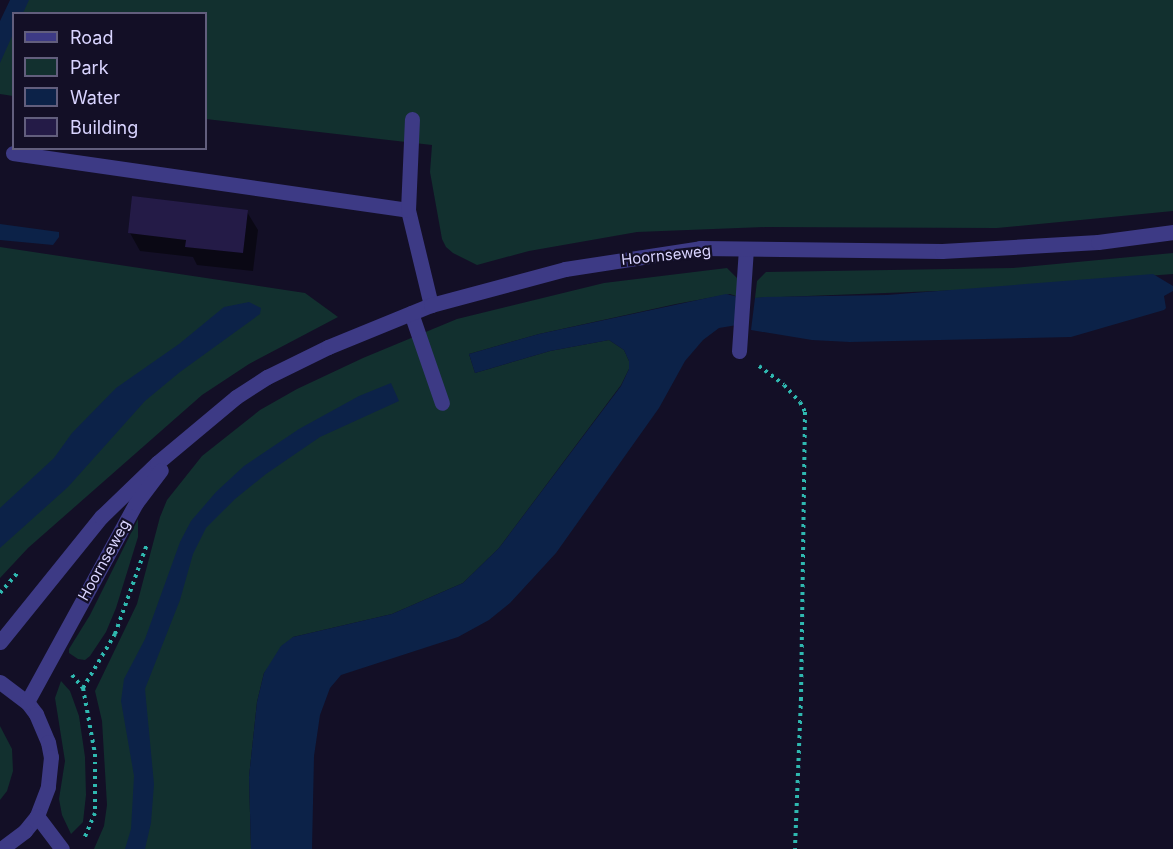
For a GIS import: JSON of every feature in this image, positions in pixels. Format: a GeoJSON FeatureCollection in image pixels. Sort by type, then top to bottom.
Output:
{"type":"FeatureCollection","features":[{"type":"Feature","properties":{"kind":"street"},"geometry":{"type":"LineString","coordinates":[[412,120],[408,210],[431,305]]}},
{"type":"Feature","properties":{"kind":"street"},"geometry":{"type":"LineString","coordinates":[[13,153],[408,210]]}},
{"type":"Feature","properties":{"kind":"street","name":"Hoornseweg"},"geometry":{"type":"LineString","coordinates":[[0,642],[101,517],[196,428],[267,377],[350,337],[431,305],[521,279],[598,263],[700,248],[942,251],[1098,242],[1173,232]]}},
{"type":"Feature","properties":{"kind":"street"},"geometry":{"type":"LineString","coordinates":[[739,351],[745,291],[746,249]]}},
{"type":"Feature","properties":{"kind":"street"},"geometry":{"type":"LineString","coordinates":[[411,313],[442,403]]}},
{"type":"Feature","properties":{"kind":"street","name":"Hoornseweg"},"geometry":{"type":"LineString","coordinates":[[27,702],[136,503],[196,428]]}},
{"type":"Feature","properties":{"kind":"street"},"geometry":{"type":"LineString","coordinates":[[0,682],[27,702],[43,728],[51,757],[48,787],[37,816],[25,831],[0,849]]}},
{"type":"Feature","properties":{"kind":"street"},"geometry":{"type":"LineString","coordinates":[[37,816],[62,849]]}},
{"type":"Feature","properties":{"kind":"path"},"geometry":{"type":"LineString","coordinates":[[739,351],[784,386],[800,402],[805,412],[801,698],[795,849]]}},
{"type":"Feature","properties":{"kind":"path"},"geometry":{"type":"LineString","coordinates":[[83,688],[115,634],[149,536]]}},
{"type":"Feature","properties":{"kind":"path"},"geometry":{"type":"LineString","coordinates":[[50,658],[69,671],[83,688],[90,718],[96,784],[91,828],[80,844]]}},
{"type":"Feature","properties":{"kind":"green space"},"geometry":{"type":"Polygon","coordinates":[[[28,0],[1173,0],[1173,211],[997,228],[766,227],[637,232],[529,251],[477,265],[453,253],[442,239],[430,172],[432,145],[207,119],[207,12],[22,12],[28,0]]]}},
{"type":"Feature","properties":{"kind":"green space"},"geometry":{"type":"Polygon","coordinates":[[[12,30],[12,96],[0,94],[0,54],[12,30]]]}},
{"type":"Feature","properties":{"kind":"green space"},"geometry":{"type":"Polygon","coordinates":[[[0,247],[305,293],[338,317],[249,364],[202,395],[28,548],[0,578],[0,247]]]}},
{"type":"Feature","properties":{"kind":"green space"},"geometry":{"type":"Polygon","coordinates":[[[1173,253],[1173,274],[963,290],[755,298],[757,281],[766,272],[1013,268],[1173,253]]]}},
{"type":"Feature","properties":{"kind":"green space"},"geometry":{"type":"Polygon","coordinates":[[[727,268],[738,279],[739,297],[730,294],[676,304],[539,334],[469,354],[475,373],[550,351],[609,340],[624,350],[629,361],[629,369],[621,385],[499,548],[463,583],[392,614],[293,637],[264,673],[257,702],[249,777],[251,849],[94,849],[104,826],[107,805],[102,721],[95,691],[137,604],[160,517],[167,500],[202,456],[260,410],[297,389],[363,358],[457,319],[604,283],[727,268]]]}},
{"type":"Feature","properties":{"kind":"green space"},"geometry":{"type":"Polygon","coordinates":[[[138,519],[138,537],[116,608],[106,632],[90,656],[85,660],[78,659],[69,653],[69,649],[90,615],[138,519]]]}},
{"type":"Feature","properties":{"kind":"green space"},"geometry":{"type":"Polygon","coordinates":[[[61,681],[70,691],[79,716],[85,757],[86,795],[83,822],[71,834],[62,815],[59,799],[65,761],[55,698],[61,681]]]}},
{"type":"Feature","properties":{"kind":"green space"},"geometry":{"type":"Polygon","coordinates":[[[0,726],[12,749],[13,771],[7,791],[0,800],[0,726]]]}},
{"type":"Feature","properties":{"kind":"water"},"geometry":{"type":"Polygon","coordinates":[[[10,0],[29,0],[23,12],[12,12],[12,36],[0,63],[0,21],[10,0]]]}},
{"type":"Feature","properties":{"kind":"water"},"geometry":{"type":"Polygon","coordinates":[[[0,224],[59,232],[59,237],[53,245],[0,240],[0,224]]]}},
{"type":"Feature","properties":{"kind":"water"},"geometry":{"type":"Polygon","coordinates":[[[1153,274],[1173,286],[1173,291],[1164,296],[1166,308],[1164,310],[1071,337],[850,342],[812,340],[751,330],[755,298],[887,295],[1153,274]]]}},
{"type":"Feature","properties":{"kind":"water"},"geometry":{"type":"Polygon","coordinates":[[[726,294],[739,297],[737,325],[719,328],[703,340],[685,361],[659,408],[556,553],[510,603],[489,620],[458,637],[341,675],[330,688],[320,715],[314,756],[312,849],[251,849],[249,777],[257,702],[264,673],[281,646],[293,637],[392,614],[463,583],[499,548],[621,386],[629,369],[629,361],[624,350],[609,340],[550,351],[475,373],[469,354],[539,334],[726,294]]]}},
{"type":"Feature","properties":{"kind":"water"},"geometry":{"type":"Polygon","coordinates":[[[249,302],[261,308],[260,314],[180,372],[145,401],[68,487],[0,548],[0,508],[54,458],[72,433],[116,388],[179,344],[224,307],[249,302]]]}},
{"type":"Feature","properties":{"kind":"water"},"geometry":{"type":"Polygon","coordinates":[[[391,383],[399,401],[320,437],[266,474],[235,499],[206,528],[193,554],[180,600],[145,689],[154,784],[151,823],[145,849],[125,849],[131,829],[134,776],[121,701],[124,679],[145,639],[180,542],[191,521],[216,492],[244,466],[299,429],[359,396],[391,383]]]}},
{"type":"Feature","properties":{"kind":"building"},"geometry":{"type":"Polygon","coordinates":[[[132,196],[248,210],[243,253],[185,247],[186,240],[128,233],[132,196]]]}}]}
